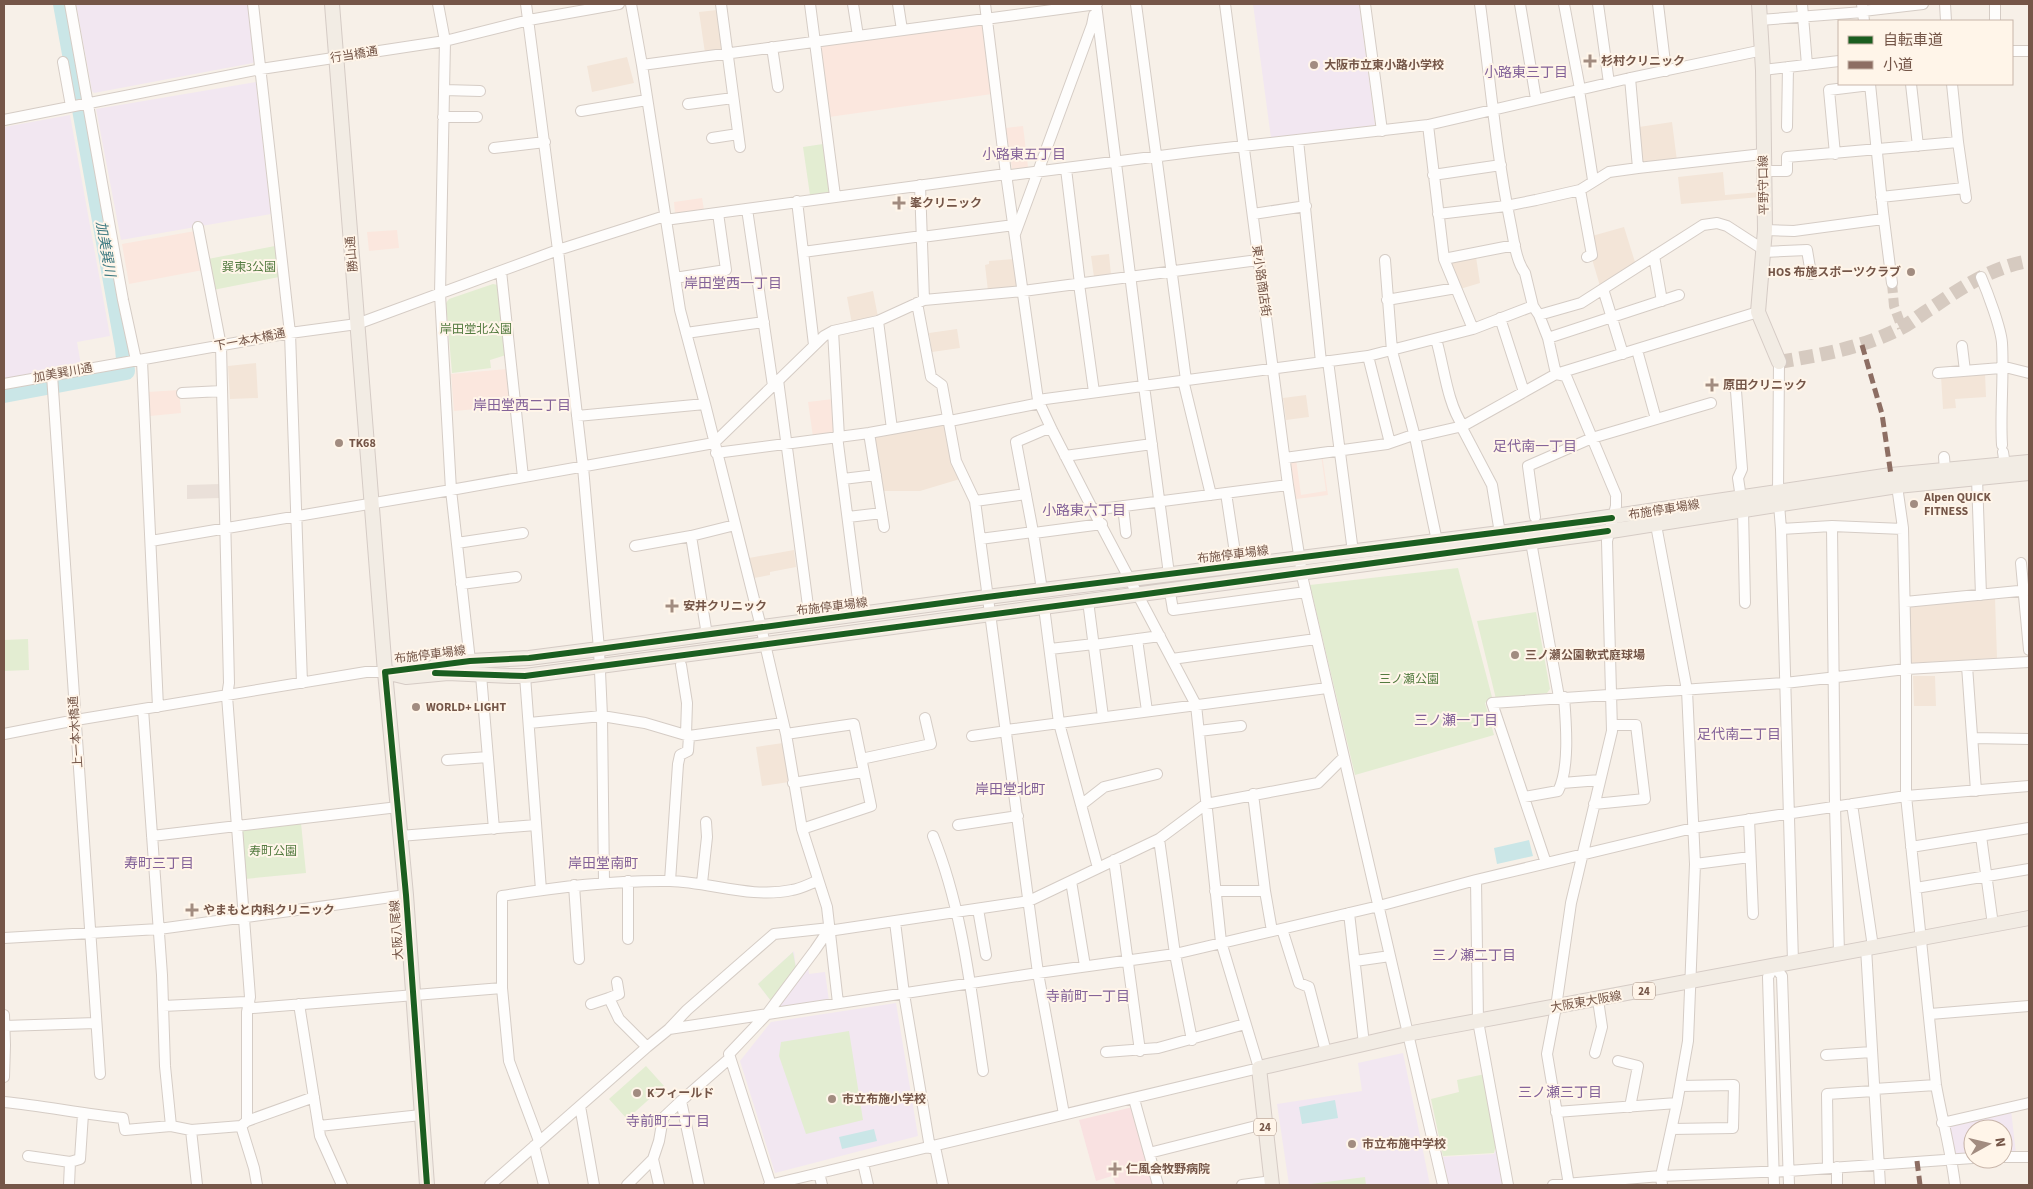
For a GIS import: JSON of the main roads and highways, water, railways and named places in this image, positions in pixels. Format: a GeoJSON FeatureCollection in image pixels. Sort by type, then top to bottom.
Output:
{"type":"FeatureCollection","features":[{"type":"Feature","properties":{"kind":"main road","name":"勝山通"},"geometry":{"type":"LineString","coordinates":[[332,4],[372,504]]}},
{"type":"Feature","properties":{"kind":"main road","name":"平野守口線"},"geometry":{"type":"LineString","coordinates":[[1759,4],[1763,70],[1765,230],[1758,312],[1779,362]]}},
{"type":"Feature","properties":{"kind":"main road","name":"布施停車場線"},"geometry":{"type":"LineString","coordinates":[[1894,481],[1945,464],[2003,454],[2029,462]]}},
{"type":"Feature","properties":{"kind":"main road","name":"布施停車場線"},"geometry":{"type":"LineString","coordinates":[[385,672],[406,677],[441,673],[525,676],[1088,601],[1303,577],[1532,542],[1610,525],[1894,481],[1977,478],[2029,473]]}},
{"type":"Feature","properties":{"kind":"main road","name":"大阪八尾線"},"geometry":{"type":"LineString","coordinates":[[372,504],[385,672],[406,895],[421,1116],[428,1185]]}},
{"type":"Feature","properties":{"kind":"main road","name":"布施停車場線"},"geometry":{"type":"LineString","coordinates":[[385,672],[470,661],[529,658],[599,650],[987,597],[1500,533],[1610,525],[1656,524],[1742,504]]}},
{"type":"Feature","properties":{"kind":"main road","name":"大阪東大阪線"},"geometry":{"type":"LineString","coordinates":[[1272,1183],[1259,1068],[1407,1034],[1690,983],[2029,918]]}},
{"type":"Feature","properties":{"kind":"water"},"geometry":{"type":"Polygon","coordinates":[[[1529,840],[1533,856],[1497,864],[1494,848],[1529,840]]]}},
{"type":"Feature","properties":{"kind":"water"},"geometry":{"type":"Polygon","coordinates":[[[1335,1100],[1338,1118],[1302,1124],[1299,1107],[1335,1100]]]}},
{"type":"Feature","properties":{"kind":"water"},"geometry":{"type":"Polygon","coordinates":[[[874,1129],[877,1141],[842,1149],[839,1137],[874,1129]]]}},
{"type":"Feature","properties":{"kind":"waterway","name":"加美巽川"},"geometry":{"type":"LineString","coordinates":[[4,394],[126,371],[124,348],[62,4]]}},
{"type":"Feature","properties":{"kind":"tunnel"},"geometry":{"type":"LineString","coordinates":[[1779,362],[1841,350],[1886,335],[1905,326],[1977,279],[2002,268],[2029,261]]}},
{"type":"Feature","properties":{"kind":"tunnel"},"geometry":{"type":"LineString","coordinates":[[1892,283],[1894,306],[1902,328]]}},
{"type":"Feature","properties":{"kind":"place","name":"杉村クリニック"},"geometry":{"type":"Point","coordinates":[1590,61]}},
{"type":"Feature","properties":{"kind":"place","name":"大阪市立東小路小学校"},"geometry":{"type":"Point","coordinates":[1314,65]}},
{"type":"Feature","properties":{"kind":"place","name":"峯クリニック"},"geometry":{"type":"Point","coordinates":[899,203]}},
{"type":"Feature","properties":{"kind":"place","name":"HOS 布施スポーツクラブ"},"geometry":{"type":"Point","coordinates":[1911,272]}},
{"type":"Feature","properties":{"kind":"place","name":"原田クリニック"},"geometry":{"type":"Point","coordinates":[1712,385]}},
{"type":"Feature","properties":{"kind":"place","name":"TK68"},"geometry":{"type":"Point","coordinates":[339,443]}},
{"type":"Feature","properties":{"kind":"place","name":"Alpen QUICK FITNESS"},"geometry":{"type":"Point","coordinates":[1914,504]}},
{"type":"Feature","properties":{"kind":"place","name":"安井クリニック"},"geometry":{"type":"Point","coordinates":[672,606]}},
{"type":"Feature","properties":{"kind":"place","name":"三ノ瀬公園軟式庭球場"},"geometry":{"type":"Point","coordinates":[1515,655]}},
{"type":"Feature","properties":{"kind":"place","name":"WORLD+ LIGHT"},"geometry":{"type":"Point","coordinates":[416,707]}},
{"type":"Feature","properties":{"kind":"place","name":"やまもと内科クリニック"},"geometry":{"type":"Point","coordinates":[192,910]}},
{"type":"Feature","properties":{"kind":"place","name":"Kフィールド"},"geometry":{"type":"Point","coordinates":[637,1093]}},
{"type":"Feature","properties":{"kind":"place","name":"市立布施小学校"},"geometry":{"type":"Point","coordinates":[832,1099]}},
{"type":"Feature","properties":{"kind":"place","name":"市立布施中学校"},"geometry":{"type":"Point","coordinates":[1352,1144]}},
{"type":"Feature","properties":{"kind":"place","name":"仁風会牧野病院"},"geometry":{"type":"Point","coordinates":[1115,1169]}},
{"type":"Feature","properties":{"kind":"district","name":"小路東三丁目"},"geometry":{"type":"Point","coordinates":[1526,73]}},
{"type":"Feature","properties":{"kind":"district","name":"小路東五丁目"},"geometry":{"type":"Point","coordinates":[1024,155]}},
{"type":"Feature","properties":{"kind":"district","name":"岸田堂西一丁目"},"geometry":{"type":"Point","coordinates":[733,284]}},
{"type":"Feature","properties":{"kind":"district","name":"岸田堂西二丁目"},"geometry":{"type":"Point","coordinates":[522,406]}},
{"type":"Feature","properties":{"kind":"district","name":"足代南一丁目"},"geometry":{"type":"Point","coordinates":[1535,447]}},
{"type":"Feature","properties":{"kind":"district","name":"小路東六丁目"},"geometry":{"type":"Point","coordinates":[1084,511]}},
{"type":"Feature","properties":{"kind":"district","name":"三ノ瀬一丁目"},"geometry":{"type":"Point","coordinates":[1456,721]}},
{"type":"Feature","properties":{"kind":"district","name":"足代南二丁目"},"geometry":{"type":"Point","coordinates":[1739,735]}},
{"type":"Feature","properties":{"kind":"district","name":"岸田堂北町"},"geometry":{"type":"Point","coordinates":[1010,790]}},
{"type":"Feature","properties":{"kind":"district","name":"寿町三丁目"},"geometry":{"type":"Point","coordinates":[159,864]}},
{"type":"Feature","properties":{"kind":"district","name":"岸田堂南町"},"geometry":{"type":"Point","coordinates":[603,864]}},
{"type":"Feature","properties":{"kind":"district","name":"三ノ瀬二丁目"},"geometry":{"type":"Point","coordinates":[1474,956]}},
{"type":"Feature","properties":{"kind":"district","name":"寺前町一丁目"},"geometry":{"type":"Point","coordinates":[1088,997]}},
{"type":"Feature","properties":{"kind":"district","name":"三ノ瀬三丁目"},"geometry":{"type":"Point","coordinates":[1560,1093]}},
{"type":"Feature","properties":{"kind":"district","name":"寺前町二丁目"},"geometry":{"type":"Point","coordinates":[668,1122]}},
{"type":"Feature","properties":{"kind":"park label","name":"巽東3公園"},"geometry":{"type":"Point","coordinates":[249,267]}},
{"type":"Feature","properties":{"kind":"park label","name":"岸田堂北公園"},"geometry":{"type":"Point","coordinates":[476,329]}},
{"type":"Feature","properties":{"kind":"park label","name":"三ノ瀬公園"},"geometry":{"type":"Point","coordinates":[1409,679]}},
{"type":"Feature","properties":{"kind":"park label","name":"寿町公園"},"geometry":{"type":"Point","coordinates":[273,851]}}]}
